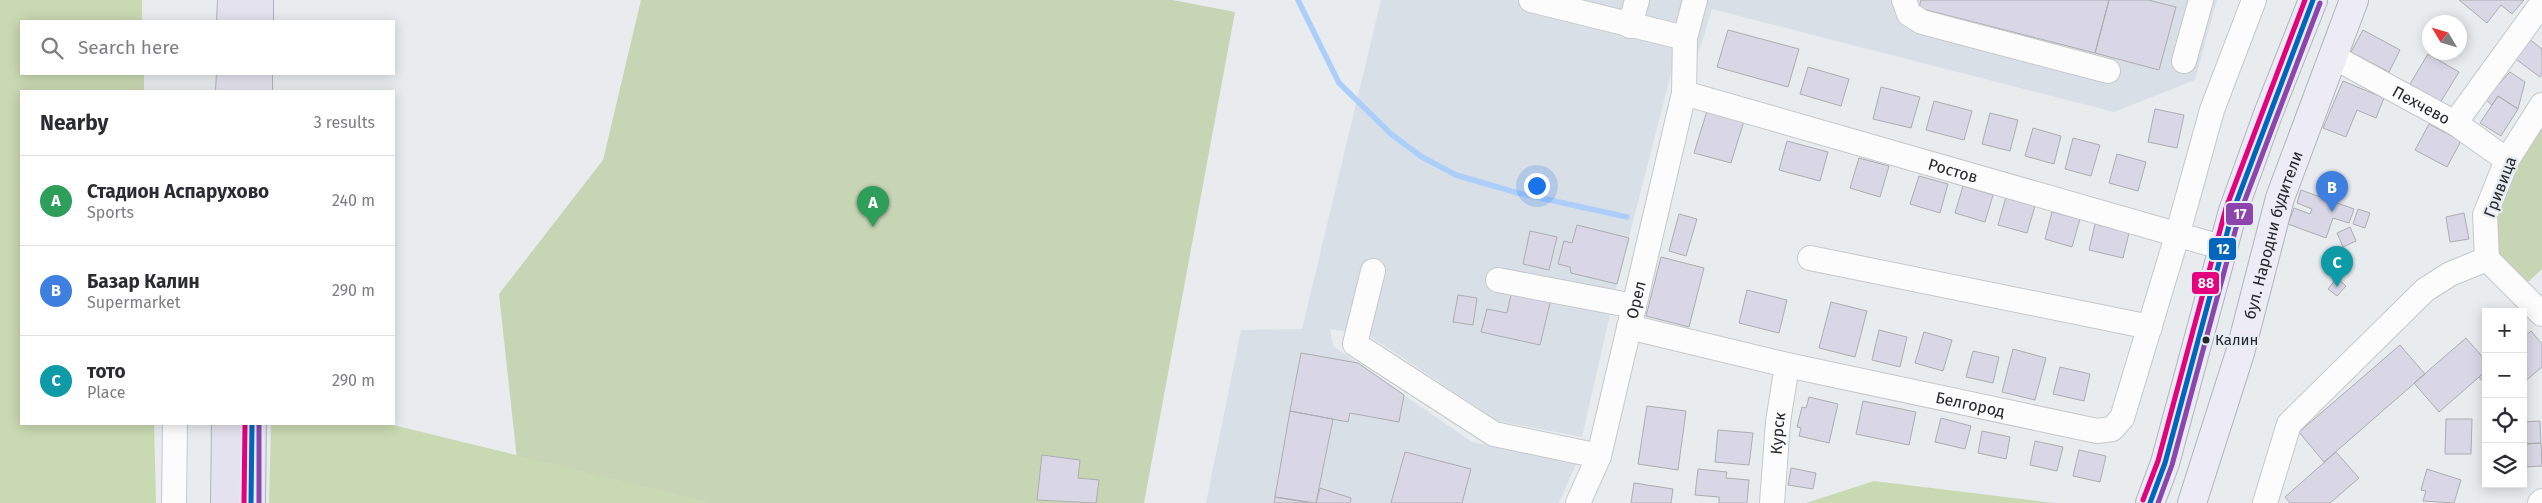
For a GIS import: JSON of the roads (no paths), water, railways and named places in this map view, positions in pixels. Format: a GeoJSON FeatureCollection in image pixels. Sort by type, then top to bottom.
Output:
{"type":"FeatureCollection","features":[{"type":"Feature","properties":{"kind":"highway"},"geometry":{"type":"LineString","coordinates":[[231,20],[232,0]]}},
{"type":"Feature","properties":{"kind":"highway"},"geometry":{"type":"LineString","coordinates":[[259,0],[259,20]]}},
{"type":"Feature","properties":{"kind":"highway"},"geometry":{"type":"LineString","coordinates":[[230,90],[231,75]]}},
{"type":"Feature","properties":{"kind":"highway"},"geometry":{"type":"LineString","coordinates":[[258,75],[258,90]]}},
{"type":"Feature","properties":{"kind":"highway"},"geometry":{"type":"LineString","coordinates":[[224,503],[226,425]]}},
{"type":"Feature","properties":{"kind":"highway"},"geometry":{"type":"LineString","coordinates":[[251,503],[252,425]]}},
{"type":"Feature","properties":{"kind":"main road"},"geometry":{"type":"LineString","coordinates":[[2150,503],[2165,463],[2221,248],[2242,181],[2313,0]]}},
{"type":"Feature","properties":{"kind":"main road","name":"бул. Народни будители"},"geometry":{"type":"LineString","coordinates":[[2192,503],[2240,353],[2280,198],[2354,0]]}},
{"type":"Feature","properties":{"kind":"street"},"geometry":{"type":"LineString","coordinates":[[1531,0],[1630,26],[1685,38]]}},
{"type":"Feature","properties":{"kind":"street"},"geometry":{"type":"LineString","coordinates":[[1630,26],[1637,0]]}},
{"type":"Feature","properties":{"kind":"street","name":"Орел"},"geometry":{"type":"LineString","coordinates":[[1578,503],[1599,456],[1684,93],[1685,38],[1696,0]]}},
{"type":"Feature","properties":{"kind":"street"},"geometry":{"type":"LineString","coordinates":[[1904,0],[1909,14],[1922,22],[2108,71]]}},
{"type":"Feature","properties":{"kind":"street"},"geometry":{"type":"LineString","coordinates":[[2184,60],[2200,0]]}},
{"type":"Feature","properties":{"kind":"street","name":"Белгород"},"geometry":{"type":"LineString","coordinates":[[1498,280],[1631,316],[1787,365],[2097,431],[2112,429],[2122,418],[2177,236],[2212,110],[2254,0]]}},
{"type":"Feature","properties":{"kind":"street"},"geometry":{"type":"LineString","coordinates":[[2455,123],[2541,7]]}},
{"type":"Feature","properties":{"kind":"street","name":"Пехчево"},"geometry":{"type":"LineString","coordinates":[[2332,56],[2455,123],[2507,160]]}},
{"type":"Feature","properties":{"kind":"street","name":"Ростов"},"geometry":{"type":"LineString","coordinates":[[1684,93],[2221,248]]}},
{"type":"Feature","properties":{"kind":"street","name":"Гривица"},"geometry":{"type":"LineString","coordinates":[[2487,259],[2485,215],[2507,160],[2542,105]]}},
{"type":"Feature","properties":{"kind":"street"},"geometry":{"type":"LineString","coordinates":[[1810,258],[2150,327]]}},
{"type":"Feature","properties":{"kind":"street"},"geometry":{"type":"LineString","coordinates":[[2265,503],[2288,424],[2425,290],[2450,274],[2487,259],[2539,303]]}},
{"type":"Feature","properties":{"kind":"street"},"geometry":{"type":"LineString","coordinates":[[1373,271],[1355,344],[1494,434],[1599,456]]}},
{"type":"Feature","properties":{"kind":"street","name":"Курск"},"geometry":{"type":"LineString","coordinates":[[1772,503],[1778,422],[1787,365]]}},
{"type":"Feature","properties":{"kind":"street"},"geometry":{"type":"LineString","coordinates":[[174,503],[175,425]]}},
{"type":"Feature","properties":{"kind":"waterway"},"geometry":{"type":"LineString","coordinates":[[1298,0],[1339,83],[1391,134],[1422,157],[1456,175],[1518,193],[1627,217]]}},
{"type":"Feature","properties":{"kind":"place","name":"Базар Калин"},"geometry":{"type":"Point","coordinates":[2332,212]}},
{"type":"Feature","properties":{"kind":"place","name":"Стадион Аспарухово"},"geometry":{"type":"Point","coordinates":[873,227]}},
{"type":"Feature","properties":{"kind":"place","name":"тото"},"geometry":{"type":"Point","coordinates":[2337,287]}},
{"type":"Feature","properties":{"kind":"place","name":"Калин"},"geometry":{"type":"Point","coordinates":[2206,340]}}]}
